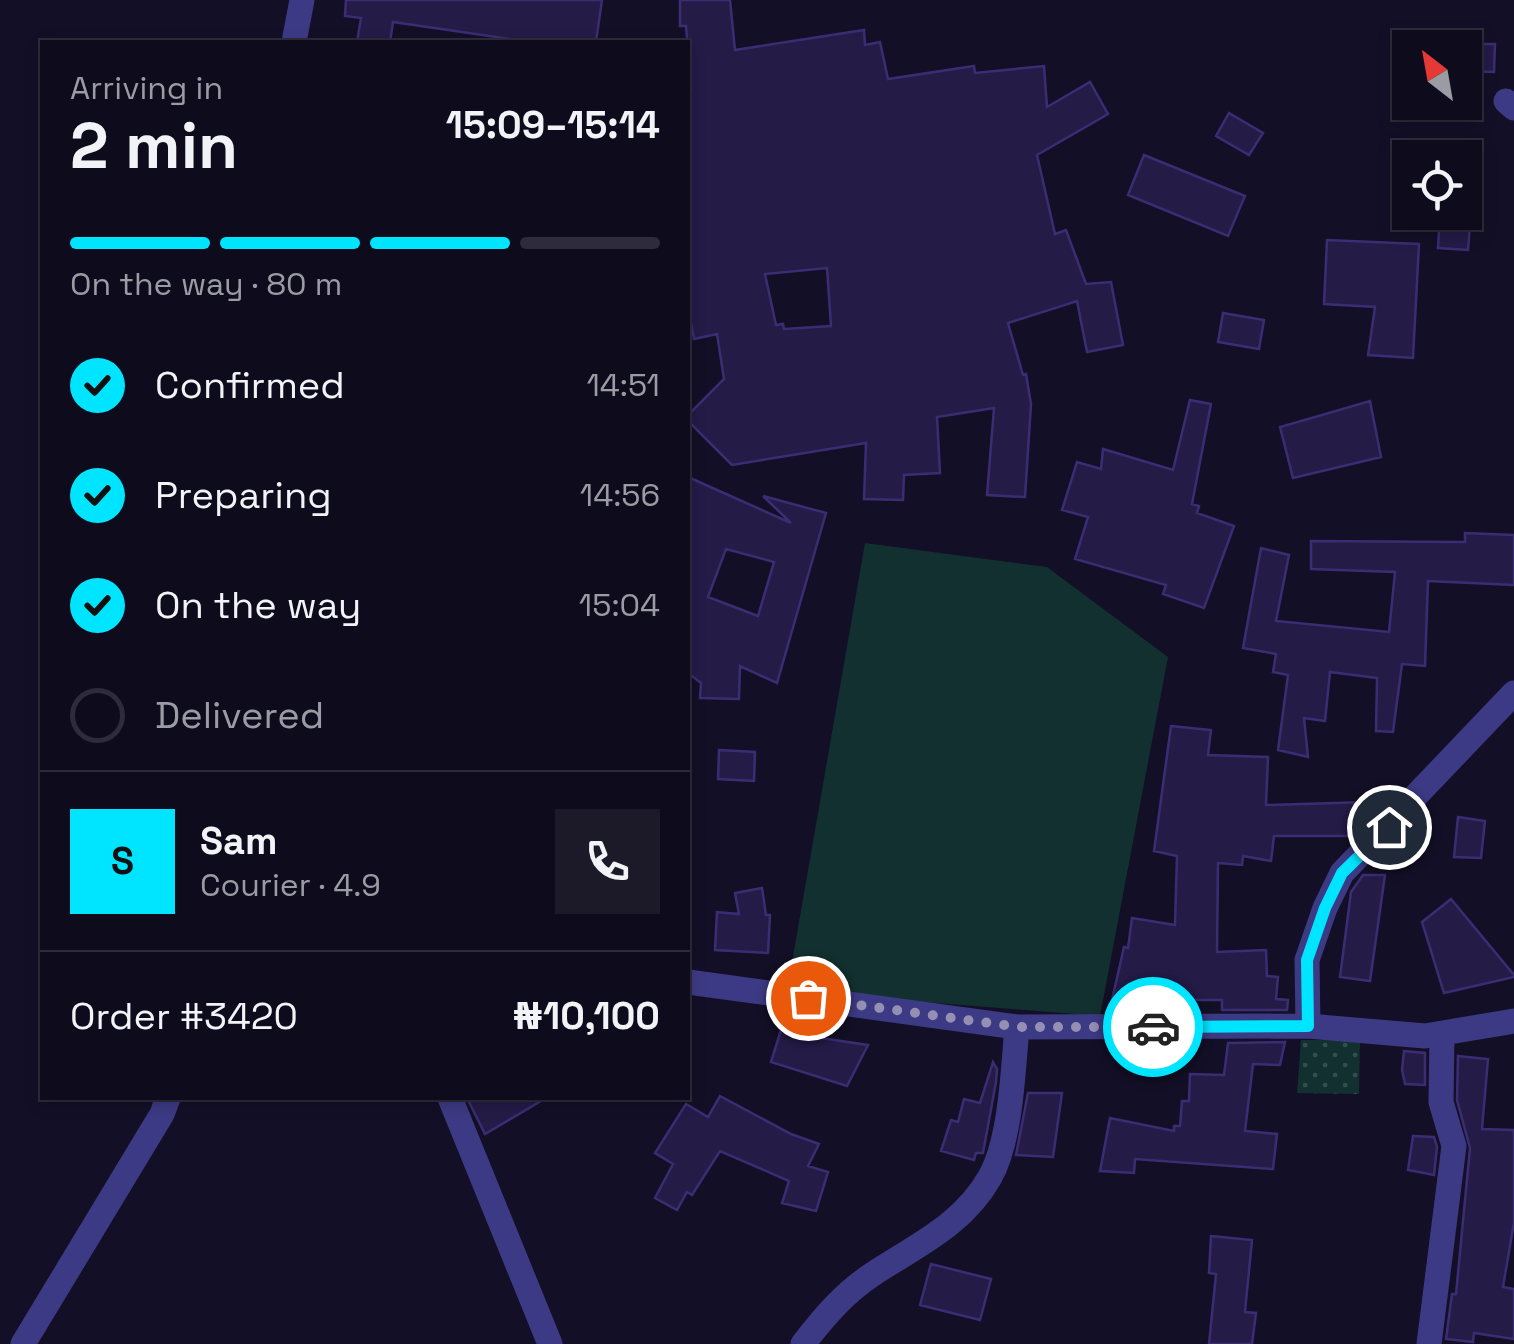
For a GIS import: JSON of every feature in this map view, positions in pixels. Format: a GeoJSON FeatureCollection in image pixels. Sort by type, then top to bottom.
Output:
{"type":"FeatureCollection","features":[{"type":"Feature","properties":{"kind":"street"},"geometry":{"type":"LineString","coordinates":[[294,40],[302,0]]}},
{"type":"Feature","properties":{"kind":"street"},"geometry":{"type":"LineString","coordinates":[[1308,1026],[1307,960],[1342,873],[1514,694]]}},
{"type":"Feature","properties":{"kind":"street"},"geometry":{"type":"LineString","coordinates":[[690,982],[1018,1027],[1308,1026],[1390,1035],[1442,1034],[1514,1021]]}},
{"type":"Feature","properties":{"kind":"street"},"geometry":{"type":"LineString","coordinates":[[803,1344],[832,1306],[962,1215],[992,1175],[1008,1117],[1018,1027]]}},
{"type":"Feature","properties":{"kind":"street"},"geometry":{"type":"LineString","coordinates":[[1429,1344],[1454,1146],[1442,1102],[1442,1034]]}},
{"type":"Feature","properties":{"kind":"street"},"geometry":{"type":"LineString","coordinates":[[22,1344],[167,1100]]}},
{"type":"Feature","properties":{"kind":"street"},"geometry":{"type":"LineString","coordinates":[[451,1100],[550,1344]]}},
{"type":"Feature","properties":{"kind":"green space"},"geometry":{"type":"Polygon","coordinates":[[[865,543],[1047,567],[1168,657],[1100,1016],[787,991],[865,543]]]}},
{"type":"Feature","properties":{"kind":"green space"},"geometry":{"type":"Polygon","coordinates":[[[1301,1040],[1360,1040],[1359,1094],[1297,1093],[1301,1040]]]}},
{"type":"Feature","properties":{"kind":"building"},"geometry":{"type":"Polygon","coordinates":[[[346,0],[602,0],[596,40],[510,40],[393,22],[390,40],[357,40],[361,18],[345,16],[346,0]]]}},
{"type":"Feature","properties":{"kind":"building"},"geometry":{"type":"Polygon","coordinates":[[[680,0],[730,0],[735,50],[864,30],[865,45],[880,42],[888,79],[974,66],[975,73],[1044,66],[1047,107],[1090,82],[1108,114],[1037,155],[1055,234],[1066,230],[1086,284],[1111,282],[1123,345],[1087,352],[1077,301],[1008,323],[1023,375],[1026,374],[1031,404],[1025,497],[987,495],[994,408],[937,417],[940,473],[904,475],[903,500],[864,499],[866,443],[732,465],[690,423],[690,413],[724,379],[717,334],[694,339],[690,318],[691,90],[686,26],[680,26],[680,0]],[[827,268],[765,274],[776,325],[783,324],[784,329],[831,326],[827,268]]]}},
{"type":"Feature","properties":{"kind":"building"},"geometry":{"type":"Polygon","coordinates":[[[1482,44],[1495,44],[1494,72],[1482,72],[1482,44]]]}},
{"type":"Feature","properties":{"kind":"building"},"geometry":{"type":"Polygon","coordinates":[[[1229,113],[1263,133],[1249,155],[1216,136],[1229,113]]]}},
{"type":"Feature","properties":{"kind":"building"},"geometry":{"type":"Polygon","coordinates":[[[1144,155],[1245,196],[1228,236],[1128,195],[1144,155]]]}},
{"type":"Feature","properties":{"kind":"building"},"geometry":{"type":"Polygon","coordinates":[[[1439,230],[1470,230],[1468,250],[1438,248],[1439,230]]]}},
{"type":"Feature","properties":{"kind":"building"},"geometry":{"type":"Polygon","coordinates":[[[1327,240],[1419,244],[1413,358],[1368,355],[1375,307],[1324,304],[1327,240]]]}},
{"type":"Feature","properties":{"kind":"building"},"geometry":{"type":"Polygon","coordinates":[[[1223,313],[1264,320],[1259,349],[1218,342],[1223,313]]]}},
{"type":"Feature","properties":{"kind":"building"},"geometry":{"type":"Polygon","coordinates":[[[1190,400],[1211,404],[1192,504],[1199,506],[1197,513],[1234,526],[1204,608],[1163,594],[1166,585],[1075,559],[1088,517],[1062,510],[1077,462],[1101,469],[1103,449],[1173,470],[1190,400]]]}},
{"type":"Feature","properties":{"kind":"building"},"geometry":{"type":"Polygon","coordinates":[[[1370,401],[1381,457],[1293,478],[1280,427],[1370,401]]]}},
{"type":"Feature","properties":{"kind":"building"},"geometry":{"type":"Polygon","coordinates":[[[690,478],[791,523],[763,496],[826,513],[777,683],[740,666],[739,699],[700,698],[701,683],[690,675],[690,478]],[[726,549],[708,597],[758,616],[774,562],[726,549]]]}},
{"type":"Feature","properties":{"kind":"building"},"geometry":{"type":"Polygon","coordinates":[[[1465,533],[1514,535],[1514,585],[1428,581],[1425,666],[1402,664],[1393,732],[1376,731],[1377,678],[1330,672],[1325,721],[1304,718],[1308,757],[1278,750],[1288,675],[1273,672],[1276,654],[1243,648],[1261,548],[1289,555],[1276,621],[1389,632],[1395,572],[1311,569],[1311,541],[1465,542],[1465,533]]]}},
{"type":"Feature","properties":{"kind":"building"},"geometry":{"type":"Polygon","coordinates":[[[1171,726],[1211,730],[1208,755],[1268,757],[1266,805],[1366,802],[1365,825],[1355,836],[1274,836],[1271,861],[1243,856],[1242,865],[1218,863],[1217,952],[1266,950],[1267,976],[1278,977],[1276,999],[1288,1000],[1287,1010],[1222,1010],[1222,1000],[1112,1000],[1124,947],[1128,948],[1132,918],[1175,925],[1177,856],[1154,851],[1171,726]]]}},
{"type":"Feature","properties":{"kind":"building"},"geometry":{"type":"Polygon","coordinates":[[[719,750],[755,752],[754,781],[718,779],[719,750]]]}},
{"type":"Feature","properties":{"kind":"building"},"geometry":{"type":"Polygon","coordinates":[[[1458,817],[1485,821],[1481,858],[1454,857],[1458,817]]]}},
{"type":"Feature","properties":{"kind":"building"},"geometry":{"type":"Polygon","coordinates":[[[1363,875],[1385,875],[1370,981],[1340,977],[1351,892],[1363,875]]]}},
{"type":"Feature","properties":{"kind":"building"},"geometry":{"type":"Polygon","coordinates":[[[762,888],[766,915],[770,915],[768,953],[715,950],[717,912],[739,914],[735,893],[762,888]]]}},
{"type":"Feature","properties":{"kind":"building"},"geometry":{"type":"Polygon","coordinates":[[[1451,899],[1514,977],[1444,993],[1422,922],[1451,899]]]}},
{"type":"Feature","properties":{"kind":"building"},"geometry":{"type":"Polygon","coordinates":[[[781,1030],[868,1045],[847,1086],[771,1062],[781,1030]]]}},
{"type":"Feature","properties":{"kind":"building"},"geometry":{"type":"Polygon","coordinates":[[[1285,1042],[1280,1065],[1253,1064],[1245,1131],[1277,1134],[1273,1169],[1135,1159],[1134,1173],[1100,1171],[1110,1118],[1174,1131],[1174,1126],[1180,1126],[1182,1101],[1189,1101],[1190,1074],[1224,1075],[1228,1043],[1285,1042]]]}},
{"type":"Feature","properties":{"kind":"building"},"geometry":{"type":"Polygon","coordinates":[[[1404,1051],[1425,1053],[1425,1085],[1405,1084],[1404,1051]]]}},
{"type":"Feature","properties":{"kind":"building"},"geometry":{"type":"Polygon","coordinates":[[[1458,1056],[1488,1059],[1482,1129],[1514,1130],[1514,1222],[1503,1287],[1514,1289],[1514,1339],[1474,1333],[1473,1342],[1446,1339],[1452,1294],[1456,1294],[1470,1148],[1457,1100],[1458,1056]]]}},
{"type":"Feature","properties":{"kind":"building"},"geometry":{"type":"Polygon","coordinates":[[[993,1062],[996,1082],[983,1153],[976,1153],[974,1160],[941,1151],[951,1120],[958,1122],[964,1099],[980,1103],[993,1062]]]}},
{"type":"Feature","properties":{"kind":"building"},"geometry":{"type":"Polygon","coordinates":[[[1028,1093],[1062,1093],[1053,1157],[1016,1155],[1028,1093]]]}},
{"type":"Feature","properties":{"kind":"building"},"geometry":{"type":"Polygon","coordinates":[[[720,1096],[791,1134],[819,1144],[808,1166],[828,1172],[816,1211],[782,1203],[789,1181],[720,1151],[692,1195],[687,1192],[677,1210],[655,1198],[673,1164],[655,1153],[686,1104],[708,1117],[720,1096]]]}},
{"type":"Feature","properties":{"kind":"building"},"geometry":{"type":"Polygon","coordinates":[[[468,1100],[543,1100],[485,1134],[468,1100]]]}},
{"type":"Feature","properties":{"kind":"building"},"geometry":{"type":"Polygon","coordinates":[[[1413,1136],[1434,1137],[1434,1175],[1408,1170],[1413,1136]]]}},
{"type":"Feature","properties":{"kind":"building"},"geometry":{"type":"Polygon","coordinates":[[[1211,1236],[1252,1240],[1245,1312],[1256,1313],[1252,1344],[1209,1344],[1216,1274],[1209,1273],[1211,1236]]]}},
{"type":"Feature","properties":{"kind":"building"},"geometry":{"type":"Polygon","coordinates":[[[931,1264],[991,1279],[980,1320],[920,1305],[931,1264]]]}},
{"type":"Feature","properties":{"kind":"way so far"},"geometry":{"type":"LineString","coordinates":[[808,998],[1018,1027],[1153,1027]]}},
{"type":"Feature","properties":{"kind":"route"},"geometry":{"type":"LineString","coordinates":[[1153,1027],[1308,1026],[1307,960],[1325,908],[1342,873],[1389,827]]}}]}
